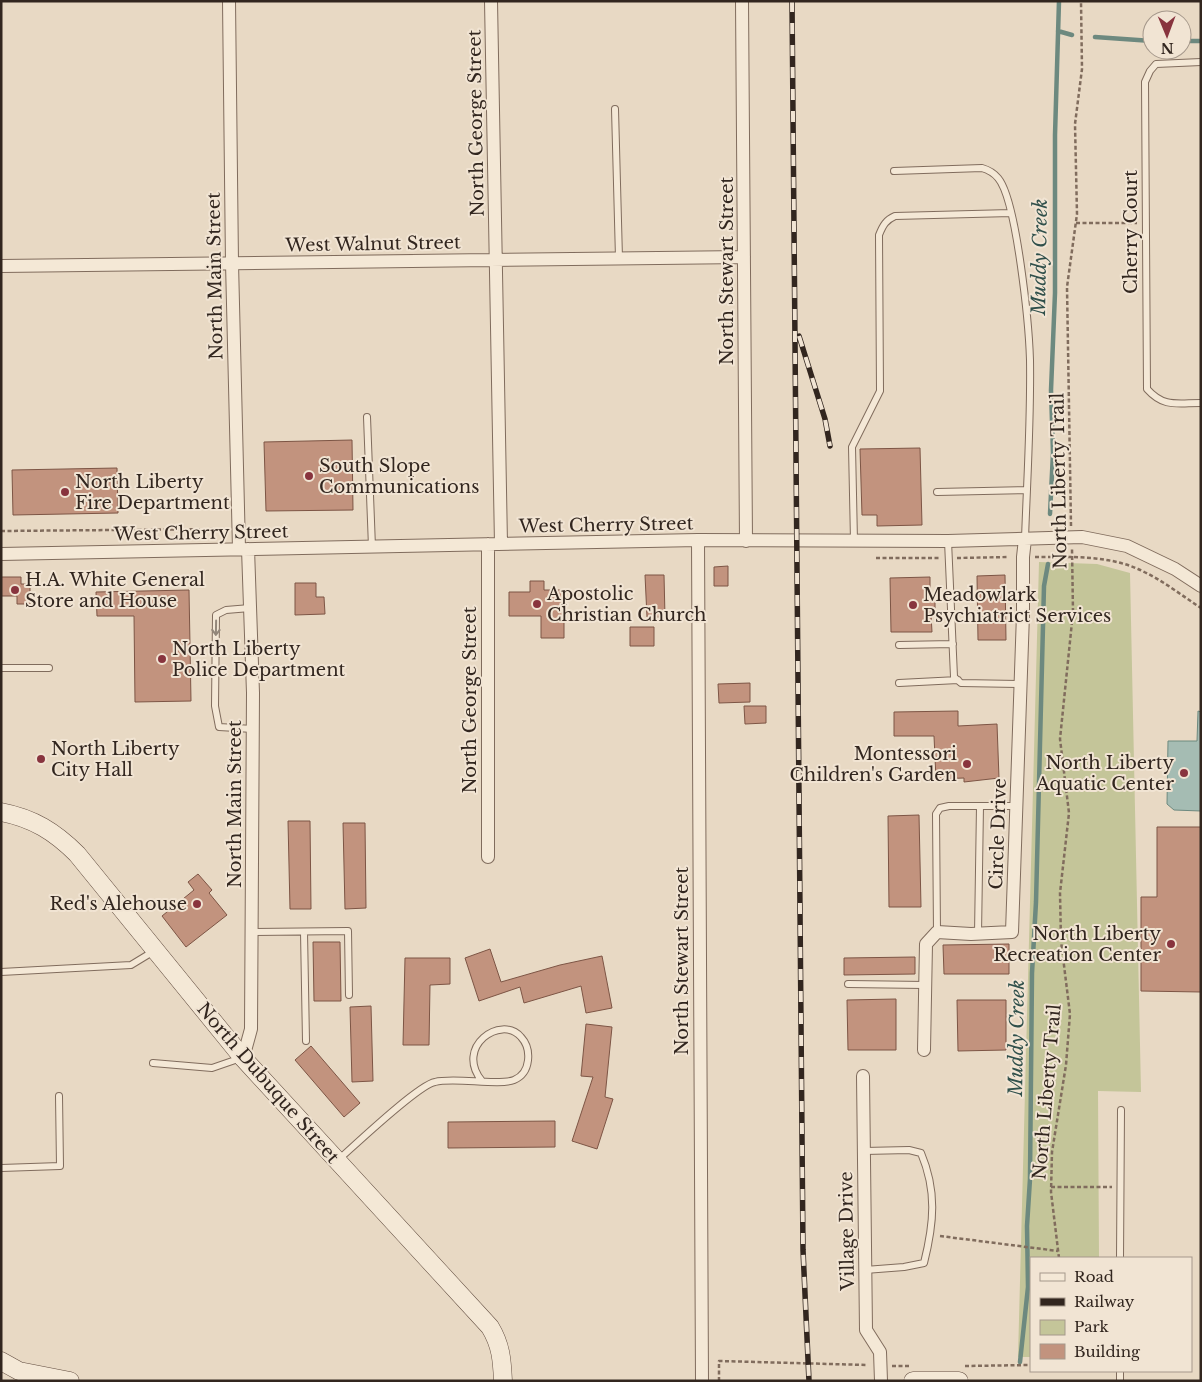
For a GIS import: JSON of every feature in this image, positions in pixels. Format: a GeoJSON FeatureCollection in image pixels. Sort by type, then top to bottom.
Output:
{"type":"FeatureCollection","features":[{"type":"Feature","properties":{"kind":"main road","name":"North Dubuque Street"},"geometry":{"type":"LineString","coordinates":[[1,812],[36,823],[63,840],[243,1058],[490,1327],[498,1340],[502,1355],[503,1381]]}},
{"type":"Feature","properties":{"kind":"main road"},"geometry":{"type":"LineString","coordinates":[[1,1361],[7,1381]]}},
{"type":"Feature","properties":{"kind":"main road"},"geometry":{"type":"LineString","coordinates":[[1,1361],[19,1371],[70,1381]]}},
{"type":"Feature","properties":{"kind":"main road"},"geometry":{"type":"LineString","coordinates":[[912,1373],[960,1373]]}},
{"type":"Feature","properties":{"kind":"street","name":"North Main Street"},"geometry":{"type":"LineString","coordinates":[[229,1],[232,263],[244,549],[250,608],[253,729],[251,1029],[243,1058]]}},
{"type":"Feature","properties":{"kind":"street","name":"North George Street"},"geometry":{"type":"LineString","coordinates":[[488,856],[494,544],[496,260],[491,1]]}},
{"type":"Feature","properties":{"kind":"street","name":"North Stewart Street"},"geometry":{"type":"LineString","coordinates":[[742,1],[746,541]]}},
{"type":"Feature","properties":{"kind":"street","name":"West Walnut Street"},"geometry":{"type":"LineString","coordinates":[[1,266],[744,257]]}},
{"type":"Feature","properties":{"kind":"street","name":"West Cherry Street"},"geometry":{"type":"LineString","coordinates":[[1,554],[698,540],[948,541],[1026,540],[1071,537],[1105,540],[1127,546],[1175,569],[1201,586]]}},
{"type":"Feature","properties":{"kind":"street","name":"North Stewart Street"},"geometry":{"type":"LineString","coordinates":[[698,540],[702,1381]]}},
{"type":"Feature","properties":{"kind":"street","name":"Circle Drive"},"geometry":{"type":"LineString","coordinates":[[937,932],[978,934],[1012,932],[1021,684],[1023,557],[1026,540]]}},
{"type":"Feature","properties":{"kind":"street"},"geometry":{"type":"LineString","coordinates":[[924,1050],[926,944],[937,932]]}},
{"type":"Feature","properties":{"kind":"street","name":"Village Drive"},"geometry":{"type":"LineString","coordinates":[[863,1076],[866,1330],[878,1348],[881,1381]]}},
{"type":"Feature","properties":{"kind":"lane","name":"Cherry Court"},"geometry":{"type":"LineString","coordinates":[[1201,62],[1156,64],[1150,70],[1145,82],[1147,388],[1159,401],[1201,403]]}},
{"type":"Feature","properties":{"kind":"lane"},"geometry":{"type":"LineString","coordinates":[[615,109],[619,258]]}},
{"type":"Feature","properties":{"kind":"lane"},"geometry":{"type":"LineString","coordinates":[[894,171],[982,168],[990,170],[999,179],[1011,213],[1023,285],[1030,360],[1026,540]]}},
{"type":"Feature","properties":{"kind":"lane"},"geometry":{"type":"LineString","coordinates":[[854,541],[852,447],[880,391],[879,235],[882,226],[888,219],[895,216],[1011,213]]}},
{"type":"Feature","properties":{"kind":"lane"},"geometry":{"type":"LineString","coordinates":[[367,417],[372,547]]}},
{"type":"Feature","properties":{"kind":"lane"},"geometry":{"type":"LineString","coordinates":[[936,492],[1027,490]]}},
{"type":"Feature","properties":{"kind":"lane"},"geometry":{"type":"LineString","coordinates":[[948,541],[954,677],[961,683],[1021,684]]}},
{"type":"Feature","properties":{"kind":"lane"},"geometry":{"type":"LineString","coordinates":[[250,608],[226,610],[216,615],[214,706],[219,727],[253,729]]}},
{"type":"Feature","properties":{"kind":"lane"},"geometry":{"type":"LineString","coordinates":[[899,645],[953,644]]}},
{"type":"Feature","properties":{"kind":"lane"},"geometry":{"type":"LineString","coordinates":[[1,668],[48,668]]}},
{"type":"Feature","properties":{"kind":"lane"},"geometry":{"type":"LineString","coordinates":[[899,683],[958,680]]}},
{"type":"Feature","properties":{"kind":"lane"},"geometry":{"type":"LineString","coordinates":[[937,932],[936,814],[940,808],[949,806],[1016,806]]}},
{"type":"Feature","properties":{"kind":"lane"},"geometry":{"type":"LineString","coordinates":[[978,934],[980,806]]}},
{"type":"Feature","properties":{"kind":"lane"},"geometry":{"type":"LineString","coordinates":[[252,932],[348,931],[349,995]]}},
{"type":"Feature","properties":{"kind":"lane"},"geometry":{"type":"LineString","coordinates":[[304,932],[306,1041]]}},
{"type":"Feature","properties":{"kind":"lane"},"geometry":{"type":"LineString","coordinates":[[1,972],[131,965],[155,950]]}},
{"type":"Feature","properties":{"kind":"lane"},"geometry":{"type":"LineString","coordinates":[[848,984],[925,984]]}},
{"type":"Feature","properties":{"kind":"lane"},"geometry":{"type":"LineString","coordinates":[[336,1161],[418,1091],[434,1082],[482,1081],[514,1080],[523,1072],[528,1062],[528,1047],[520,1036],[509,1030],[494,1031],[482,1038],[475,1049],[472,1060],[476,1073],[482,1081]]}},
{"type":"Feature","properties":{"kind":"lane"},"geometry":{"type":"LineString","coordinates":[[153,1063],[212,1068],[243,1058]]}},
{"type":"Feature","properties":{"kind":"lane"},"geometry":{"type":"LineString","coordinates":[[1,1168],[60,1166],[59,1096]]}},
{"type":"Feature","properties":{"kind":"lane"},"geometry":{"type":"LineString","coordinates":[[1120,1110],[1120,1257]]}},
{"type":"Feature","properties":{"kind":"lane"},"geometry":{"type":"LineString","coordinates":[[864,1151],[908,1150],[921,1153],[930,1175],[931,1235],[924,1263],[904,1267],[865,1270]]}},
{"type":"Feature","properties":{"kind":"path","name":"North Liberty Trail"},"geometry":{"type":"LineString","coordinates":[[1059,1257],[1051,1187],[1052,1152],[1066,1065],[1070,1014],[1061,941],[1060,893],[1069,813],[1060,739],[1072,612],[1067,287],[1076,223],[1075,124],[1082,69],[1081,1]]}},
{"type":"Feature","properties":{"kind":"path"},"geometry":{"type":"LineString","coordinates":[[1076,223],[1146,223]]}},
{"type":"Feature","properties":{"kind":"path"},"geometry":{"type":"LineString","coordinates":[[1,531],[223,529],[223,535]]}},
{"type":"Feature","properties":{"kind":"path"},"geometry":{"type":"LineString","coordinates":[[248,529],[270,530],[270,537]]}},
{"type":"Feature","properties":{"kind":"path"},"geometry":{"type":"LineString","coordinates":[[876,558],[1072,557],[1102,559],[1138,569],[1201,608]]}},
{"type":"Feature","properties":{"kind":"path"},"geometry":{"type":"LineString","coordinates":[[1051,1187],[1120,1187]]}},
{"type":"Feature","properties":{"kind":"path"},"geometry":{"type":"LineString","coordinates":[[931,1235],[1058,1251]]}},
{"type":"Feature","properties":{"kind":"path"},"geometry":{"type":"LineString","coordinates":[[719,1381],[719,1361],[881,1366],[912,1373]]}},
{"type":"Feature","properties":{"kind":"path"},"geometry":{"type":"LineString","coordinates":[[960,1373],[1030,1366]]}},
{"type":"Feature","properties":{"kind":"green space"},"geometry":{"type":"Polygon","coordinates":[[[1039,562],[1097,564],[1130,573],[1141,1092],[1098,1091],[1099,1257],[1030,1257],[1030,1357],[1018,1357],[1039,562]]]}},
{"type":"Feature","properties":{"kind":"shaded area","name":"North Liberty Aquatic Center"},"geometry":{"type":"Polygon","coordinates":[[[1198,711],[1201,712],[1201,811],[1174,810],[1167,804],[1168,741],[1197,741],[1198,711]]]}},
{"type":"Feature","properties":{"kind":"building","name":"South Slope Communications"},"geometry":{"type":"Polygon","coordinates":[[[352,440],[353,510],[266,511],[264,442],[352,440]]]}},
{"type":"Feature","properties":{"kind":"building"},"geometry":{"type":"Polygon","coordinates":[[[920,448],[922,525],[877,526],[877,515],[862,515],[860,449],[920,448]]]}},
{"type":"Feature","properties":{"kind":"building","name":"North Liberty Fire Department"},"geometry":{"type":"Polygon","coordinates":[[[117,468],[118,513],[13,515],[12,470],[117,468]]]}},
{"type":"Feature","properties":{"kind":"building"},"geometry":{"type":"Polygon","coordinates":[[[728,566],[728,586],[714,586],[714,567],[728,566]]]}},
{"type":"Feature","properties":{"kind":"building"},"geometry":{"type":"Polygon","coordinates":[[[645,575],[664,575],[665,617],[647,617],[645,575]]]}},
{"type":"Feature","properties":{"kind":"building"},"geometry":{"type":"Polygon","coordinates":[[[1005,575],[1006,640],[978,640],[977,576],[1005,575]]]}},
{"type":"Feature","properties":{"kind":"building","name":"H.A. White General Store and House"},"geometry":{"type":"Polygon","coordinates":[[[1,577],[21,577],[21,584],[30,584],[30,604],[17,604],[17,596],[1,596],[1,577]]]}},
{"type":"Feature","properties":{"kind":"building","name":"Meadowlark Psychiatrict Services"},"geometry":{"type":"Polygon","coordinates":[[[930,577],[930,595],[935,595],[935,615],[931,615],[932,632],[891,632],[890,578],[930,577]]]}},
{"type":"Feature","properties":{"kind":"building","name":"Apostolic Christian Church"},"geometry":{"type":"Polygon","coordinates":[[[530,581],[544,581],[544,590],[564,590],[564,638],[541,638],[541,616],[509,616],[509,592],[530,592],[530,581]]]}},
{"type":"Feature","properties":{"kind":"building"},"geometry":{"type":"Polygon","coordinates":[[[295,583],[316,583],[316,597],[324,597],[325,614],[295,615],[295,583]]]}},
{"type":"Feature","properties":{"kind":"building","name":"North Liberty Police Department"},"geometry":{"type":"Polygon","coordinates":[[[189,590],[191,701],[135,702],[134,616],[97,616],[96,592],[189,590]]]}},
{"type":"Feature","properties":{"kind":"building"},"geometry":{"type":"Polygon","coordinates":[[[630,627],[654,627],[654,646],[630,646],[630,627]]]}},
{"type":"Feature","properties":{"kind":"building"},"geometry":{"type":"Polygon","coordinates":[[[750,683],[750,702],[719,703],[718,684],[750,683]]]}},
{"type":"Feature","properties":{"kind":"building"},"geometry":{"type":"Polygon","coordinates":[[[744,706],[766,706],[766,723],[745,724],[744,706]]]}},
{"type":"Feature","properties":{"kind":"building"},"geometry":{"type":"Polygon","coordinates":[[[958,711],[958,726],[997,724],[999,778],[964,782],[964,778],[936,779],[934,736],[894,736],[894,712],[958,711]]]}},
{"type":"Feature","properties":{"kind":"building"},"geometry":{"type":"Polygon","coordinates":[[[919,815],[921,907],[889,907],[888,816],[919,815]]]}},
{"type":"Feature","properties":{"kind":"building"},"geometry":{"type":"Polygon","coordinates":[[[288,821],[310,821],[311,909],[290,909],[288,821]]]}},
{"type":"Feature","properties":{"kind":"building"},"geometry":{"type":"Polygon","coordinates":[[[343,823],[365,823],[366,908],[345,909],[343,823]]]}},
{"type":"Feature","properties":{"kind":"building","name":"North Liberty Recreation Center"},"geometry":{"type":"Polygon","coordinates":[[[1157,827],[1201,827],[1201,992],[1141,991],[1141,897],[1157,897],[1157,827]]]}},
{"type":"Feature","properties":{"kind":"building","name":"Red's Alehouse"},"geometry":{"type":"Polygon","coordinates":[[[198,874],[212,890],[209,893],[227,915],[186,947],[162,916],[194,890],[188,882],[198,874]]]}},
{"type":"Feature","properties":{"kind":"building"},"geometry":{"type":"Polygon","coordinates":[[[313,942],[340,942],[341,1001],[314,1001],[313,942]]]}},
{"type":"Feature","properties":{"kind":"building"},"geometry":{"type":"Polygon","coordinates":[[[1009,944],[1009,974],[944,974],[943,945],[1009,944]]]}},
{"type":"Feature","properties":{"kind":"building"},"geometry":{"type":"Polygon","coordinates":[[[490,949],[501,982],[560,965],[602,956],[612,1008],[586,1013],[581,986],[524,1003],[520,987],[479,1001],[465,958],[490,949]]]}},
{"type":"Feature","properties":{"kind":"building"},"geometry":{"type":"Polygon","coordinates":[[[915,957],[915,974],[844,975],[844,958],[915,957]]]}},
{"type":"Feature","properties":{"kind":"building"},"geometry":{"type":"Polygon","coordinates":[[[405,958],[450,958],[450,984],[430,985],[429,1045],[403,1045],[405,958]]]}},
{"type":"Feature","properties":{"kind":"building"},"geometry":{"type":"Polygon","coordinates":[[[896,999],[896,1050],[848,1050],[847,1000],[896,999]]]}},
{"type":"Feature","properties":{"kind":"building"},"geometry":{"type":"Polygon","coordinates":[[[957,1000],[1006,1000],[1006,1050],[958,1051],[957,1000]]]}},
{"type":"Feature","properties":{"kind":"building"},"geometry":{"type":"Polygon","coordinates":[[[371,1006],[373,1081],[352,1082],[350,1007],[371,1006]]]}},
{"type":"Feature","properties":{"kind":"building"},"geometry":{"type":"Polygon","coordinates":[[[586,1024],[612,1027],[605,1097],[613,1099],[597,1149],[572,1141],[593,1077],[581,1076],[586,1024]]]}},
{"type":"Feature","properties":{"kind":"building"},"geometry":{"type":"Polygon","coordinates":[[[311,1046],[360,1103],[344,1117],[295,1060],[311,1046]]]}},
{"type":"Feature","properties":{"kind":"building"},"geometry":{"type":"Polygon","coordinates":[[[555,1121],[555,1147],[448,1148],[448,1122],[555,1121]]]}},
{"type":"Feature","properties":{"kind":"waterway","name":"Muddy Creek"},"geometry":{"type":"LineString","coordinates":[[1050,514],[1053,453],[1051,390],[1055,293],[1055,135],[1059,1]]}},
{"type":"Feature","properties":{"kind":"waterway"},"geometry":{"type":"LineString","coordinates":[[1058,31],[1072,35]]}},
{"type":"Feature","properties":{"kind":"waterway"},"geometry":{"type":"LineString","coordinates":[[1095,37],[1142,40]]}},
{"type":"Feature","properties":{"kind":"waterway"},"geometry":{"type":"LineString","coordinates":[[1192,41],[1201,41]]}},
{"type":"Feature","properties":{"kind":"waterway","name":"Muddy Creek"},"geometry":{"type":"LineString","coordinates":[[1020,1362],[1028,1287],[1027,1226],[1030,1179],[1032,973],[1036,902],[1044,586],[1048,564]]}},
{"type":"Feature","properties":{"kind":"railway"},"geometry":{"type":"LineString","coordinates":[[792,1],[803,1250],[809,1381]]}},
{"type":"Feature","properties":{"kind":"railway"},"geometry":{"type":"LineString","coordinates":[[799,336],[825,419],[830,446]]}},
{"type":"Feature","properties":{"kind":"place","name":"South Slope Communications"},"geometry":{"type":"Point","coordinates":[309,476]}},
{"type":"Feature","properties":{"kind":"place","name":"North Liberty Fire Department"},"geometry":{"type":"Point","coordinates":[65,492]}},
{"type":"Feature","properties":{"kind":"place","name":"H.A. White General Store and House"},"geometry":{"type":"Point","coordinates":[15,590]}},
{"type":"Feature","properties":{"kind":"place","name":"Apostolic Christian Church"},"geometry":{"type":"Point","coordinates":[537,604]}},
{"type":"Feature","properties":{"kind":"place","name":"Meadowlark Psychiatrict Services"},"geometry":{"type":"Point","coordinates":[913,605]}},
{"type":"Feature","properties":{"kind":"place","name":"North Liberty Police Department"},"geometry":{"type":"Point","coordinates":[162,659]}},
{"type":"Feature","properties":{"kind":"place","name":"North Liberty City Hall"},"geometry":{"type":"Point","coordinates":[41,759]}},
{"type":"Feature","properties":{"kind":"place","name":"Montessori Children's Garden"},"geometry":{"type":"Point","coordinates":[967,764]}},
{"type":"Feature","properties":{"kind":"place","name":"North Liberty Aquatic Center"},"geometry":{"type":"Point","coordinates":[1184,773]}},
{"type":"Feature","properties":{"kind":"place","name":"Red's Alehouse"},"geometry":{"type":"Point","coordinates":[197,904]}},
{"type":"Feature","properties":{"kind":"place","name":"North Liberty Recreation Center"},"geometry":{"type":"Point","coordinates":[1171,944]}}]}
